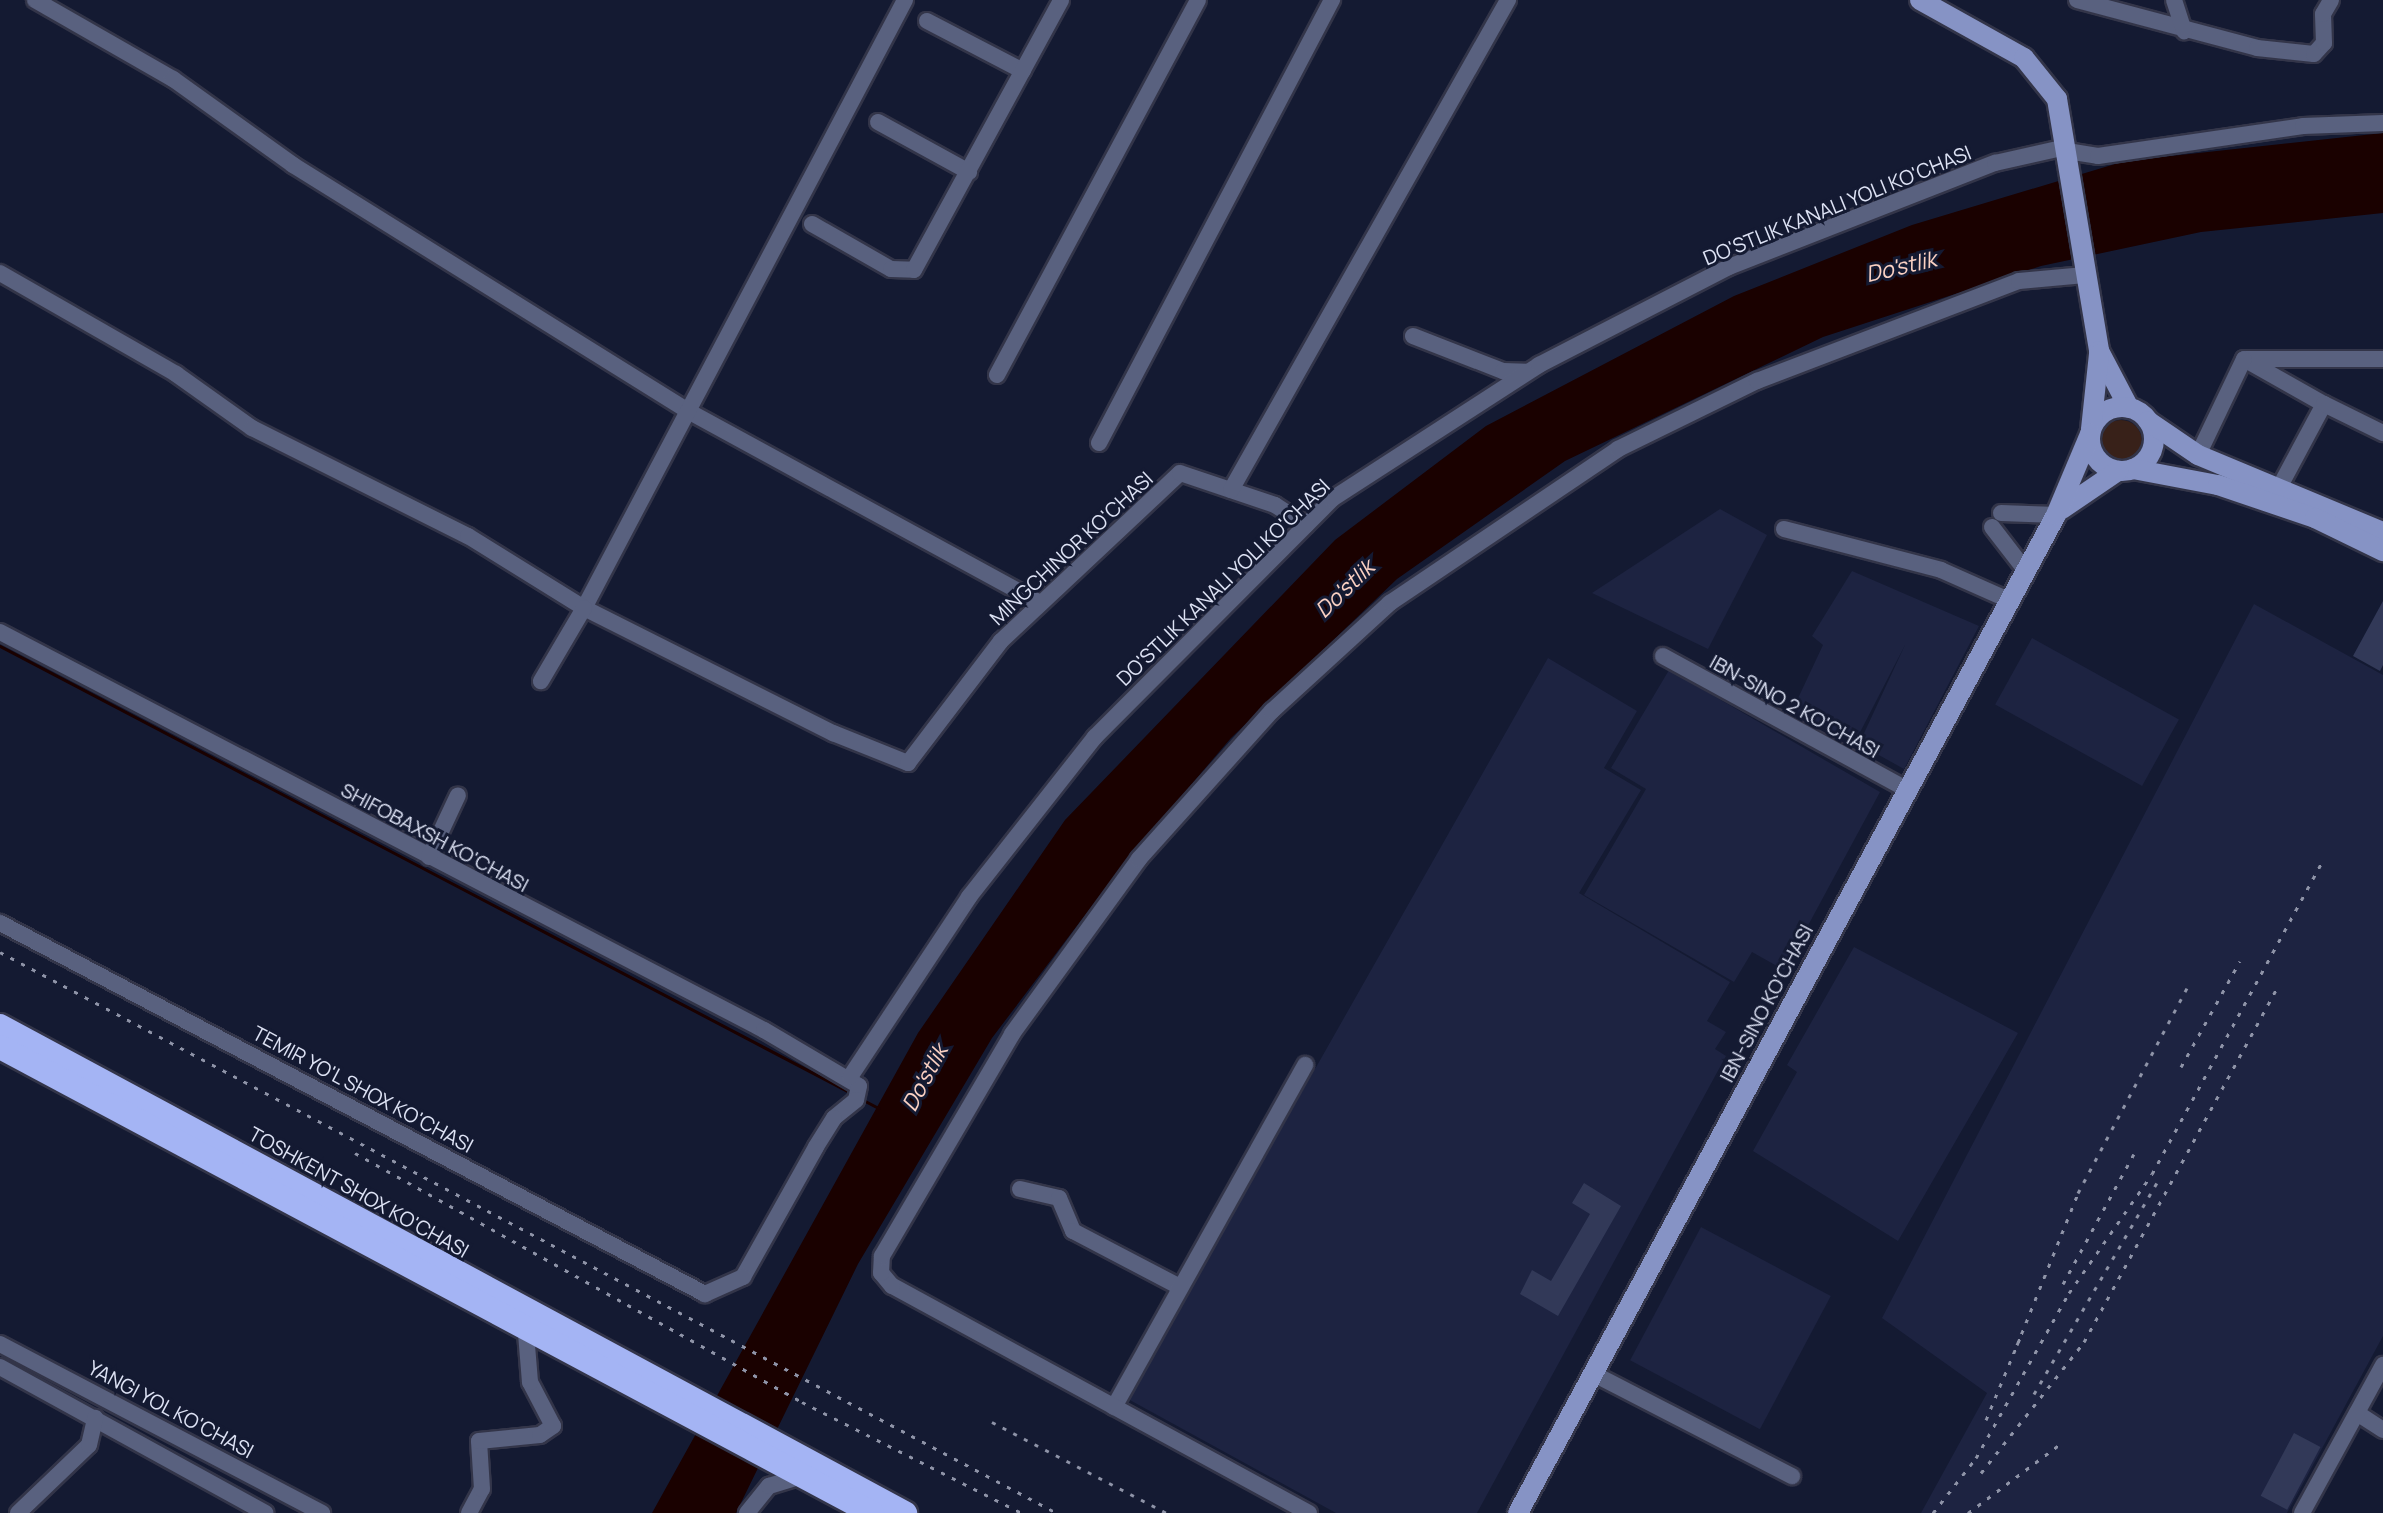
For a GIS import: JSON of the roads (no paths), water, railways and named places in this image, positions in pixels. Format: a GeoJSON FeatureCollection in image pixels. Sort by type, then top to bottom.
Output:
{"type":"FeatureCollection","features":[{"type":"Feature","properties":{"kind":"highway","name":"TOSHKENT SHOX KO'CHASI"},"geometry":{"type":"LineString","coordinates":[[0,1026],[691,1406]]}},
{"type":"Feature","properties":{"kind":"highway"},"geometry":{"type":"LineString","coordinates":[[0,1047],[526,1333],[691,1406],[776,1452],[905,1513]]}},
{"type":"Feature","properties":{"kind":"highway"},"geometry":{"type":"LineString","coordinates":[[776,1452],[801,1476],[872,1513]]}},
{"type":"Feature","properties":{"kind":"main road"},"geometry":{"type":"LineString","coordinates":[[1920,0],[2033,66],[2057,99],[2099,351],[2129,408],[2198,455],[2280,486],[2383,532]]}},
{"type":"Feature","properties":{"kind":"main road","name":"IBN-SINO KO'CHASI"},"geometry":{"type":"LineString","coordinates":[[1518,1513],[2056,515],[2090,432],[2099,351]]}},
{"type":"Feature","properties":{"kind":"main road"},"geometry":{"type":"LineString","coordinates":[[2129,408],[2106,411],[2090,432],[2093,454],[2125,470],[2218,485],[2315,518],[2383,551]]}},
{"type":"Feature","properties":{"kind":"main road"},"geometry":{"type":"LineString","coordinates":[[2056,515],[2080,492],[2150,454],[2148,421]]}},
{"type":"Feature","properties":{"kind":"street"},"geometry":{"type":"LineString","coordinates":[[35,0],[173,79],[293,165],[688,411],[1038,602]]}},
{"type":"Feature","properties":{"kind":"street"},"geometry":{"type":"LineString","coordinates":[[541,681],[584,608],[905,0]]}},
{"type":"Feature","properties":{"kind":"street"},"geometry":{"type":"LineString","coordinates":[[812,224],[891,269],[914,270],[1061,0]]}},
{"type":"Feature","properties":{"kind":"street"},"geometry":{"type":"LineString","coordinates":[[997,375],[1198,0]]}},
{"type":"Feature","properties":{"kind":"street"},"geometry":{"type":"LineString","coordinates":[[1099,443],[1332,0]]}},
{"type":"Feature","properties":{"kind":"street"},"geometry":{"type":"LineString","coordinates":[[1231,490],[1508,0]]}},
{"type":"Feature","properties":{"kind":"street"},"geometry":{"type":"LineString","coordinates":[[2077,0],[2184,31],[2314,54],[2324,43],[2323,14],[2331,0]]}},
{"type":"Feature","properties":{"kind":"street"},"geometry":{"type":"LineString","coordinates":[[2174,0],[2184,31]]}},
{"type":"Feature","properties":{"kind":"street"},"geometry":{"type":"LineString","coordinates":[[927,21],[1023,71]]}},
{"type":"Feature","properties":{"kind":"street"},"geometry":{"type":"LineString","coordinates":[[878,122],[969,172]]}},
{"type":"Feature","properties":{"kind":"street","name":"DO'STLIK KANALI YOLI KO'CHASI"},"geometry":{"type":"LineString","coordinates":[[850,1077],[969,897],[1036,808],[1095,737],[1306,525],[1439,426],[1527,372],[1729,267],[1995,163],[2068,154],[2098,156],[2303,126],[2383,123]]}},
{"type":"Feature","properties":{"kind":"street"},"geometry":{"type":"LineString","coordinates":[[1309,1513],[892,1286],[881,1273],[882,1256],[1012,1034],[1139,859],[1272,711],[1390,603],[1618,449],[1757,381],[2019,281],[2085,272]]}},
{"type":"Feature","properties":{"kind":"street"},"geometry":{"type":"LineString","coordinates":[[0,273],[176,374],[252,428],[468,536],[584,608]]}},
{"type":"Feature","properties":{"kind":"street"},"geometry":{"type":"LineString","coordinates":[[1413,336],[1491,367],[1527,372]]}},
{"type":"Feature","properties":{"kind":"street"},"geometry":{"type":"LineString","coordinates":[[2244,359],[2383,359]]}},
{"type":"Feature","properties":{"kind":"street"},"geometry":{"type":"LineString","coordinates":[[2244,359],[2383,433]]}},
{"type":"Feature","properties":{"kind":"street"},"geometry":{"type":"LineString","coordinates":[[2198,455],[2244,359]]}},
{"type":"Feature","properties":{"kind":"street"},"geometry":{"type":"LineString","coordinates":[[2280,486],[2324,404]]}},
{"type":"Feature","properties":{"kind":"street","name":"MINGCHINOR KO'CHASI"},"geometry":{"type":"LineString","coordinates":[[584,608],[833,733],[908,763],[1038,602],[1180,473],[1231,490],[1306,525]]}},
{"type":"Feature","properties":{"kind":"street"},"geometry":{"type":"LineString","coordinates":[[2026,571],[1997,520],[2056,515]]}},
{"type":"Feature","properties":{"kind":"street"},"geometry":{"type":"LineString","coordinates":[[1784,529],[1941,570],[2011,601]]}},
{"type":"Feature","properties":{"kind":"street","name":"SHIFOBAXSH KO'CHASI"},"geometry":{"type":"LineString","coordinates":[[0,632],[850,1077]]}},
{"type":"Feature","properties":{"kind":"street","name":"IBN-SINO 2 KO'CHASI"},"geometry":{"type":"LineString","coordinates":[[1663,656],[1908,790]]}},
{"type":"Feature","properties":{"kind":"street"},"geometry":{"type":"LineString","coordinates":[[429,857],[458,795]]}},
{"type":"Feature","properties":{"kind":"street","name":"TEMIR YO'L SHOX KO'CHASI"},"geometry":{"type":"LineString","coordinates":[[0,923],[705,1294],[743,1277],[834,1118],[856,1100],[859,1086],[850,1077]]}},
{"type":"Feature","properties":{"kind":"street"},"geometry":{"type":"LineString","coordinates":[[1114,1407],[1305,1065]]}},
{"type":"Feature","properties":{"kind":"street"},"geometry":{"type":"LineString","coordinates":[[1020,1189],[1059,1198],[1073,1231],[1180,1287]]}},
{"type":"Feature","properties":{"kind":"street"},"geometry":{"type":"LineString","coordinates":[[469,1513],[482,1489],[479,1441],[540,1435],[553,1426],[530,1382],[526,1333]]}},
{"type":"Feature","properties":{"kind":"street","name":"YANGI YOL KO'CHASI"},"geometry":{"type":"LineString","coordinates":[[0,1344],[93,1389],[322,1513]]}},
{"type":"Feature","properties":{"kind":"street"},"geometry":{"type":"LineString","coordinates":[[2302,1513],[2383,1365]]}},
{"type":"Feature","properties":{"kind":"street"},"geometry":{"type":"LineString","coordinates":[[0,1367],[266,1513]]}},
{"type":"Feature","properties":{"kind":"street"},"geometry":{"type":"LineString","coordinates":[[1594,1374],[1792,1476]]}},
{"type":"Feature","properties":{"kind":"street"},"geometry":{"type":"LineString","coordinates":[[18,1513],[89,1445],[93,1389]]}},
{"type":"Feature","properties":{"kind":"street"},"geometry":{"type":"LineString","coordinates":[[2357,1413],[2383,1430]]}},
{"type":"Feature","properties":{"kind":"street"},"geometry":{"type":"LineString","coordinates":[[747,1513],[769,1486],[801,1476]]}},
{"type":"Feature","properties":{"kind":"water","name":"Do'stlik"},"geometry":{"type":"Polygon","coordinates":[[[2383,133],[2383,213],[2201,232],[2041,266],[1823,337],[1565,461],[1397,579],[1231,738],[1126,861],[992,1038],[858,1264],[736,1513],[652,1513],[918,1033],[1065,820],[1335,540],[1486,426],[1734,296],[1912,225],[2125,161],[2383,133]]]}},
{"type":"Feature","properties":{"kind":"waterway"},"geometry":{"type":"LineString","coordinates":[[0,646],[849,1092]]}},
{"type":"Feature","properties":{"kind":"waterway"},"geometry":{"type":"LineString","coordinates":[[865,1101],[878,1108]]}},
{"type":"Feature","properties":{"kind":"railway"},"geometry":{"type":"LineString","coordinates":[[1933,1513],[1976,1458],[2069,1293],[2152,1174],[2322,862]]}},
{"type":"Feature","properties":{"kind":"railway"},"geometry":{"type":"LineString","coordinates":[[0,952],[1057,1513]]}},
{"type":"Feature","properties":{"kind":"railway"},"geometry":{"type":"LineString","coordinates":[[2181,1067],[2240,961]]}},
{"type":"Feature","properties":{"kind":"railway"},"geometry":{"type":"LineString","coordinates":[[2017,1345],[2078,1193],[2187,988]]}},
{"type":"Feature","properties":{"kind":"railway"},"geometry":{"type":"LineString","coordinates":[[1981,1473],[2084,1342],[2277,988]]}},
{"type":"Feature","properties":{"kind":"railway"},"geometry":{"type":"LineString","coordinates":[[355,1153],[802,1402],[1022,1513]]}},
{"type":"Feature","properties":{"kind":"railway"},"geometry":{"type":"LineString","coordinates":[[2063,1284],[2134,1154]]}},
{"type":"Feature","properties":{"kind":"railway"},"geometry":{"type":"LineString","coordinates":[[2034,1394],[2157,1183]]}},
{"type":"Feature","properties":{"kind":"railway"},"geometry":{"type":"LineString","coordinates":[[1986,1420],[2020,1338]]}},
{"type":"Feature","properties":{"kind":"railway"},"geometry":{"type":"LineString","coordinates":[[992,1422],[1167,1513]]}},
{"type":"Feature","properties":{"kind":"railway"},"geometry":{"type":"LineString","coordinates":[[1968,1513],[2063,1442]]}}]}
